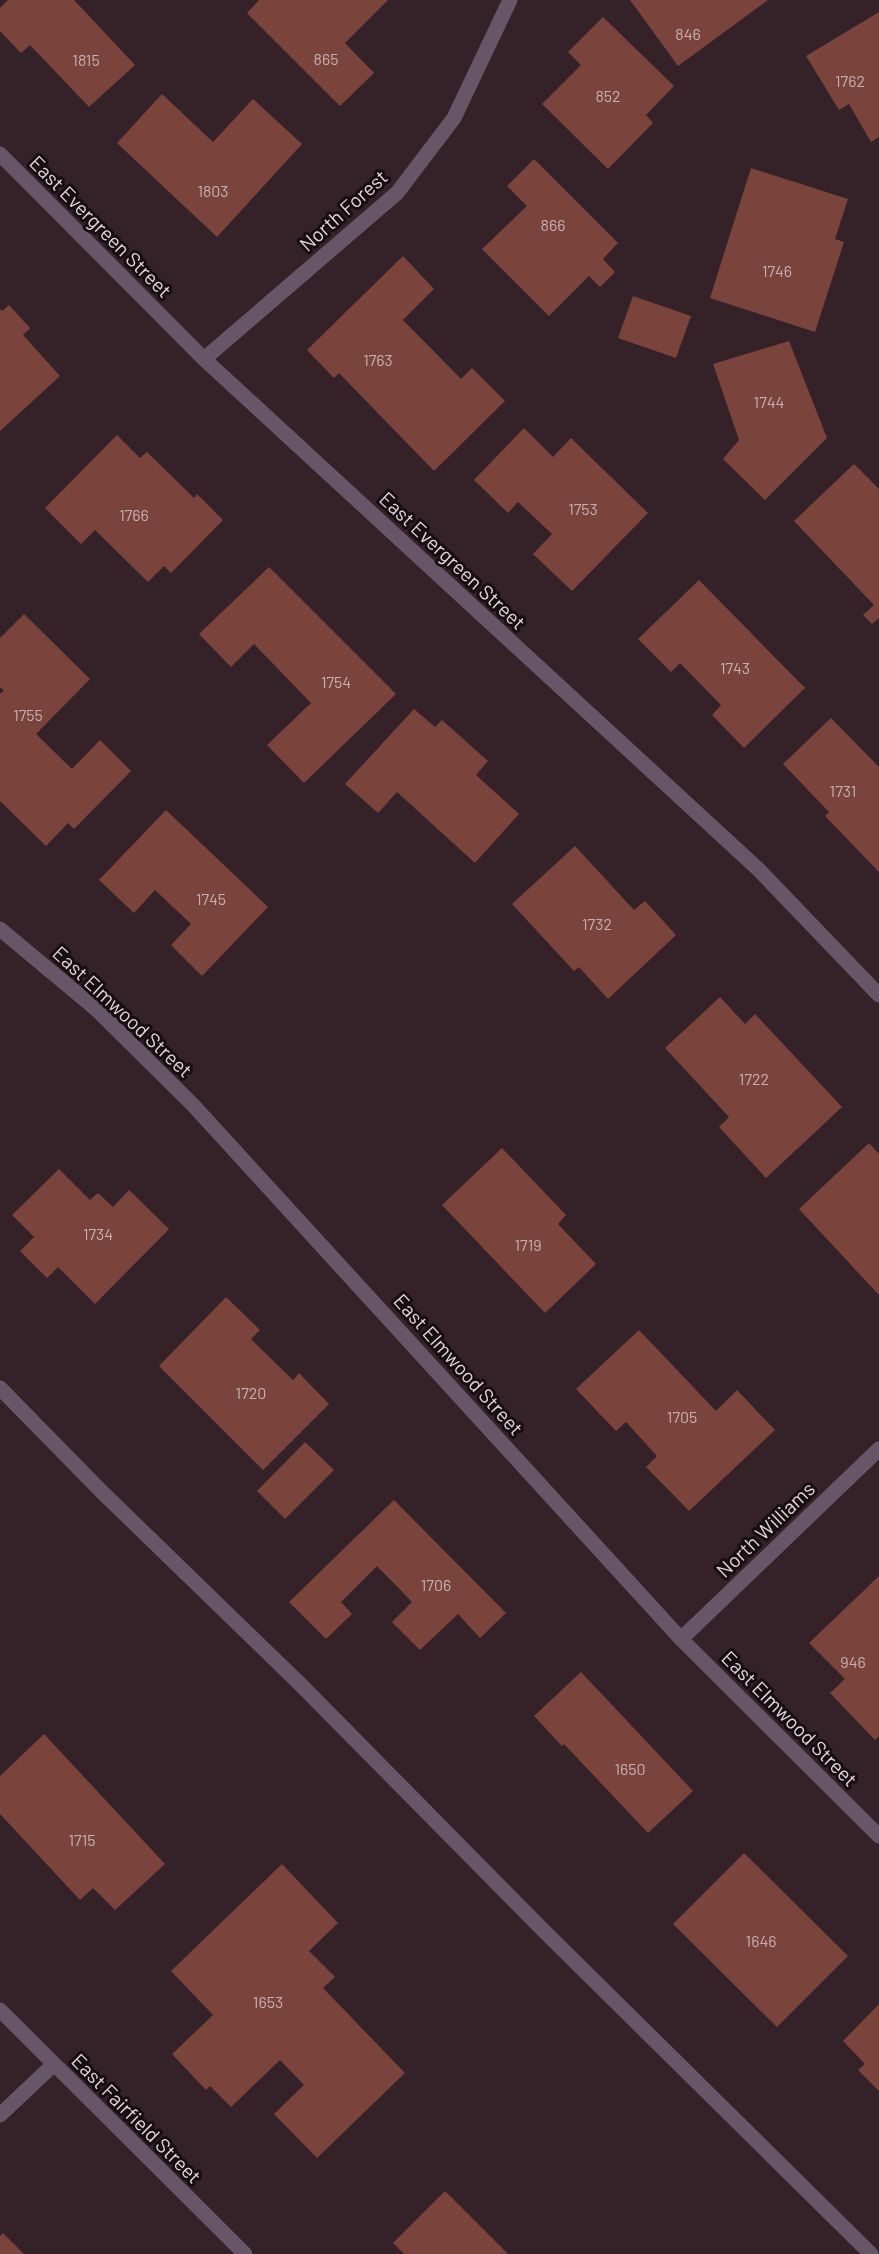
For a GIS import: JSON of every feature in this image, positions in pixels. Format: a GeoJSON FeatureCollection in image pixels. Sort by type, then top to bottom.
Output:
{"type":"FeatureCollection","features":[{"type":"Feature","properties":{"kind":"street","name":"North Forest"},"geometry":{"type":"LineString","coordinates":[[204,359],[397,193],[454,118],[510,0]]}},
{"type":"Feature","properties":{"kind":"street","name":"East Evergreen Street"},"geometry":{"type":"LineString","coordinates":[[0,154],[204,359],[758,868],[879,995]]}},
{"type":"Feature","properties":{"kind":"street","name":"East Elmwood Street"},"geometry":{"type":"LineString","coordinates":[[0,929],[96,1009],[192,1105],[377,1304],[681,1639],[879,1836]]}},
{"type":"Feature","properties":{"kind":"street"},"geometry":{"type":"LineString","coordinates":[[0,1388],[102,1492],[300,1684],[545,1932],[871,2254]]}},
{"type":"Feature","properties":{"kind":"street","name":"North Williams"},"geometry":{"type":"LineString","coordinates":[[681,1639],[879,1449]]}},
{"type":"Feature","properties":{"kind":"street","name":"East Fairfield Street"},"geometry":{"type":"LineString","coordinates":[[0,2010],[245,2254]]}},
{"type":"Feature","properties":{"kind":"street"},"geometry":{"type":"LineString","coordinates":[[0,2115],[53,2065]]}},
{"type":"Feature","properties":{"kind":"building"},"geometry":{"type":"Polygon","coordinates":[[[8,0],[74,0],[135,65],[89,107],[30,45],[21,53],[0,31],[0,8],[8,0]]]}},
{"type":"Feature","properties":{"kind":"building"},"geometry":{"type":"Polygon","coordinates":[[[259,0],[388,0],[345,43],[374,73],[340,106],[247,13],[259,0]]]}},
{"type":"Feature","properties":{"kind":"building"},"geometry":{"type":"Polygon","coordinates":[[[630,0],[768,0],[678,66],[630,0]]]}},
{"type":"Feature","properties":{"kind":"building"},"geometry":{"type":"Polygon","coordinates":[[[879,12],[879,137],[871,142],[849,104],[839,110],[806,56],[879,12]]]}},
{"type":"Feature","properties":{"kind":"building"},"geometry":{"type":"Polygon","coordinates":[[[603,17],[674,86],[646,115],[653,123],[608,169],[542,104],[581,65],[568,52],[603,17]]]}},
{"type":"Feature","properties":{"kind":"building"},"geometry":{"type":"Polygon","coordinates":[[[162,94],[213,142],[253,99],[302,144],[217,237],[117,143],[162,94]]]}},
{"type":"Feature","properties":{"kind":"building"},"geometry":{"type":"Polygon","coordinates":[[[534,159],[618,243],[603,259],[615,272],[600,287],[589,276],[549,316],[482,249],[527,206],[507,186],[534,159]]]}},
{"type":"Feature","properties":{"kind":"building"},"geometry":{"type":"Polygon","coordinates":[[[751,168],[848,199],[835,239],[844,242],[815,332],[710,298],[751,168]]]}},
{"type":"Feature","properties":{"kind":"building"},"geometry":{"type":"Polygon","coordinates":[[[403,256],[434,289],[403,320],[461,379],[472,368],[505,401],[434,471],[339,373],[334,378],[307,350],[403,256]]]}},
{"type":"Feature","properties":{"kind":"building"},"geometry":{"type":"Polygon","coordinates":[[[633,296],[691,316],[676,358],[618,338],[633,296]]]}},
{"type":"Feature","properties":{"kind":"building"},"geometry":{"type":"Polygon","coordinates":[[[9,305],[30,328],[23,335],[60,376],[0,431],[0,309],[2,311],[9,305]]]}},
{"type":"Feature","properties":{"kind":"building"},"geometry":{"type":"Polygon","coordinates":[[[789,341],[827,438],[765,500],[723,459],[739,440],[713,364],[789,341]]]}},
{"type":"Feature","properties":{"kind":"building"},"geometry":{"type":"Polygon","coordinates":[[[524,428],[553,457],[571,438],[648,513],[572,591],[533,554],[552,534],[518,502],[508,513],[474,480],[524,428]]]}},
{"type":"Feature","properties":{"kind":"building"},"geometry":{"type":"Polygon","coordinates":[[[117,435],[140,458],[147,452],[194,498],[197,494],[223,520],[171,573],[164,566],[148,582],[95,530],[81,544],[45,508],[117,435]]]}},
{"type":"Feature","properties":{"kind":"building"},"geometry":{"type":"Polygon","coordinates":[[[854,464],[879,489],[879,618],[872,624],[863,615],[874,605],[794,521],[854,464]]]}},
{"type":"Feature","properties":{"kind":"building"},"geometry":{"type":"Polygon","coordinates":[[[269,567],[396,694],[304,783],[267,745],[311,703],[254,644],[231,667],[199,634],[269,567]]]}},
{"type":"Feature","properties":{"kind":"building"},"geometry":{"type":"Polygon","coordinates":[[[699,580],[805,688],[744,748],[712,715],[721,705],[680,663],[671,672],[638,639],[699,580]]]}},
{"type":"Feature","properties":{"kind":"building"},"geometry":{"type":"Polygon","coordinates":[[[24,614],[90,679],[36,734],[72,769],[100,740],[131,771],[74,829],[68,823],[46,846],[0,801],[0,694],[4,690],[0,687],[0,638],[24,614]]]}},
{"type":"Feature","properties":{"kind":"building"},"geometry":{"type":"Polygon","coordinates":[[[414,709],[435,727],[442,720],[488,761],[476,775],[519,814],[475,863],[397,792],[378,813],[345,784],[414,709]]]}},
{"type":"Feature","properties":{"kind":"building"},"geometry":{"type":"Polygon","coordinates":[[[831,718],[879,767],[879,872],[825,816],[829,812],[783,764],[831,718]]]}},
{"type":"Feature","properties":{"kind":"building"},"geometry":{"type":"Polygon","coordinates":[[[166,810],[268,907],[202,976],[171,945],[191,924],[155,890],[134,913],[99,880],[166,810]]]}},
{"type":"Feature","properties":{"kind":"building"},"geometry":{"type":"Polygon","coordinates":[[[575,846],[634,910],[645,901],[676,935],[608,999],[579,967],[574,971],[512,904],[575,846]]]}},
{"type":"Feature","properties":{"kind":"building"},"geometry":{"type":"Polygon","coordinates":[[[720,997],[745,1024],[755,1014],[842,1107],[766,1178],[719,1127],[729,1117],[665,1048],[720,997]]]}},
{"type":"Feature","properties":{"kind":"building"},"geometry":{"type":"Polygon","coordinates":[[[869,1143],[879,1154],[879,1295],[799,1209],[869,1143]]]}},
{"type":"Feature","properties":{"kind":"building"},"geometry":{"type":"Polygon","coordinates":[[[502,1148],[566,1215],[558,1224],[596,1264],[545,1313],[442,1205],[502,1148]]]}},
{"type":"Feature","properties":{"kind":"building"},"geometry":{"type":"Polygon","coordinates":[[[59,1169],[90,1200],[98,1193],[113,1207],[129,1190],[169,1229],[95,1304],[58,1267],[47,1278],[20,1251],[34,1237],[12,1215],[59,1169]]]}},
{"type":"Feature","properties":{"kind":"building"},"geometry":{"type":"Polygon","coordinates":[[[226,1297],[260,1330],[251,1339],[293,1380],[299,1373],[329,1404],[263,1470],[159,1366],[226,1297]]]}},
{"type":"Feature","properties":{"kind":"building"},"geometry":{"type":"Polygon","coordinates":[[[639,1330],[716,1411],[737,1390],[775,1430],[689,1511],[646,1467],[657,1456],[626,1422],[616,1431],[576,1389],[639,1330]]]}},
{"type":"Feature","properties":{"kind":"building"},"geometry":{"type":"Polygon","coordinates":[[[305,1442],[334,1470],[285,1519],[257,1491],[305,1442]]]}},
{"type":"Feature","properties":{"kind":"building"},"geometry":{"type":"Polygon","coordinates":[[[394,1500],[506,1613],[480,1638],[458,1614],[420,1650],[392,1622],[412,1602],[377,1566],[341,1602],[352,1614],[326,1639],[289,1602],[394,1500]]]}},
{"type":"Feature","properties":{"kind":"building"},"geometry":{"type":"Polygon","coordinates":[[[879,1576],[879,1736],[875,1740],[830,1693],[845,1679],[809,1643],[879,1576]]]}},
{"type":"Feature","properties":{"kind":"building"},"geometry":{"type":"Polygon","coordinates":[[[581,1672],[693,1791],[648,1833],[564,1744],[562,1746],[534,1716],[581,1672]]]}},
{"type":"Feature","properties":{"kind":"building"},"geometry":{"type":"Polygon","coordinates":[[[44,1734],[165,1864],[115,1910],[93,1888],[80,1900],[0,1814],[0,1776],[44,1734]]]}},
{"type":"Feature","properties":{"kind":"building"},"geometry":{"type":"Polygon","coordinates":[[[744,1853],[848,1956],[777,2027],[673,1924],[744,1853]]]}},
{"type":"Feature","properties":{"kind":"building"},"geometry":{"type":"Polygon","coordinates":[[[282,1864],[338,1923],[309,1951],[335,1977],[323,1988],[405,2073],[317,2158],[274,2114],[304,2085],[280,2060],[231,2107],[210,2086],[206,2090],[172,2054],[213,2015],[171,1971],[282,1864]]]}},
{"type":"Feature","properties":{"kind":"building"},"geometry":{"type":"Polygon","coordinates":[[[879,2004],[879,2091],[858,2070],[865,2064],[843,2041],[879,2004]]]}},
{"type":"Feature","properties":{"kind":"building"},"geometry":{"type":"Polygon","coordinates":[[[445,2191],[508,2254],[404,2254],[393,2243],[445,2191]]]}},
{"type":"Feature","properties":{"kind":"building"},"geometry":{"type":"Polygon","coordinates":[[[3,2233],[24,2254],[0,2254],[0,2236],[3,2233]]]}}]}
